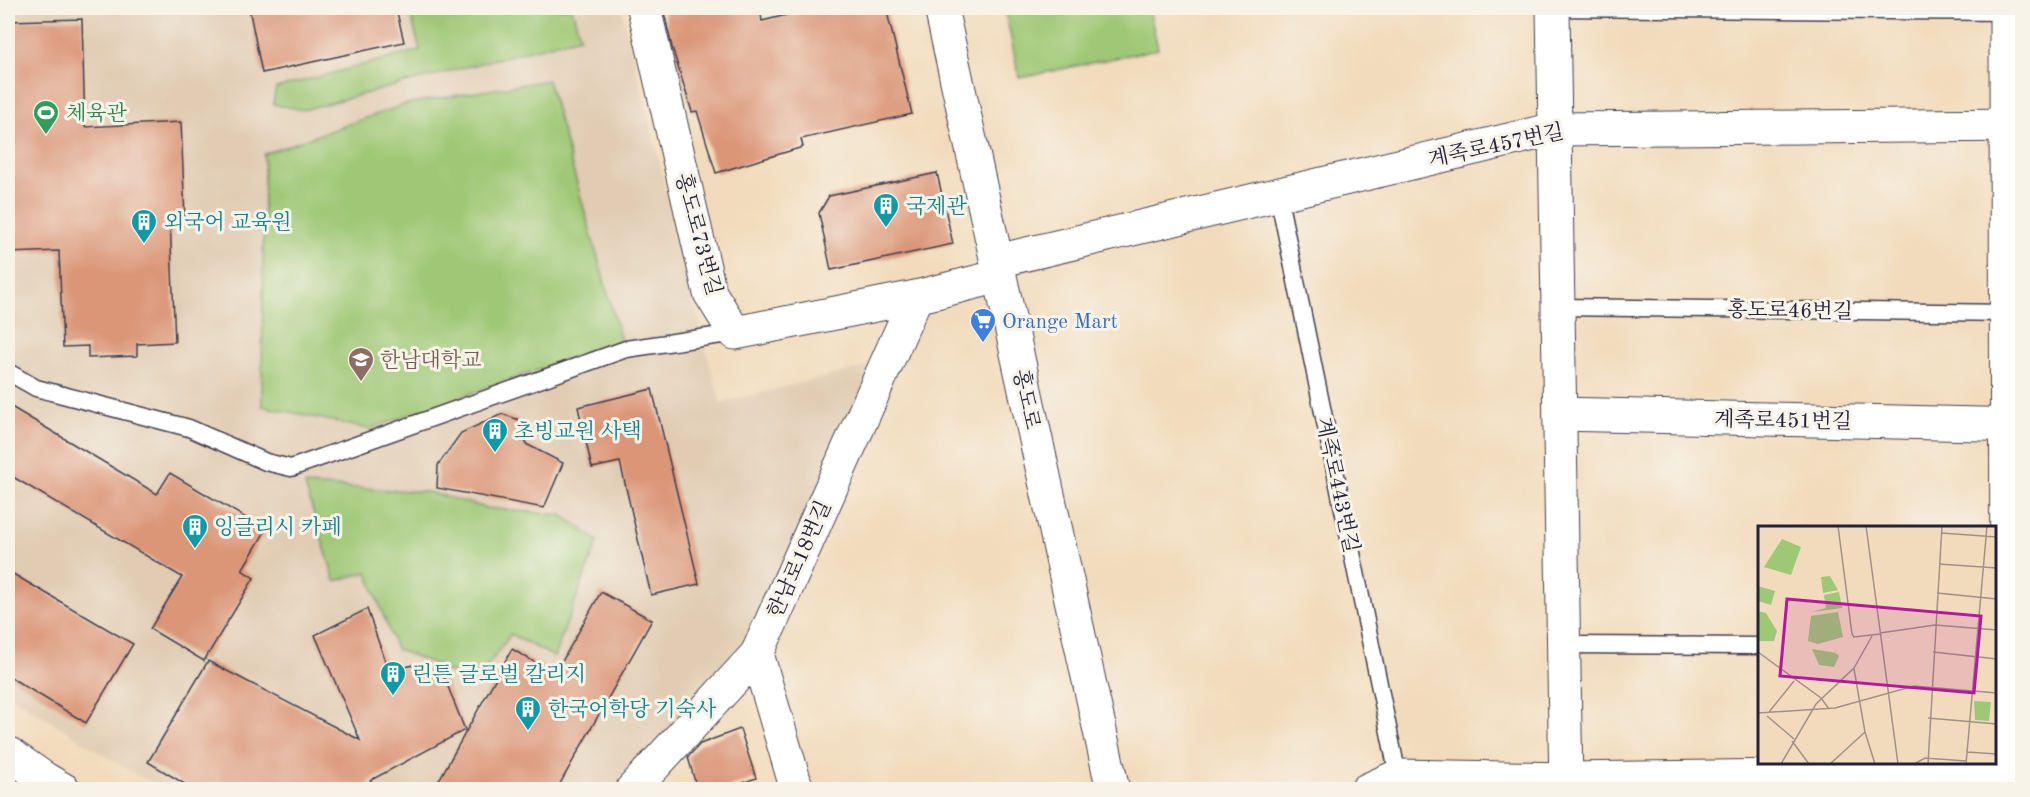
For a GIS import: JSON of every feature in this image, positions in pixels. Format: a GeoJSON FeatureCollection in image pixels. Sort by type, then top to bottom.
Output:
{"type":"FeatureCollection","features":[{"type":"Feature","properties":{"kind":"street","name":"홍도로73번길"},"geometry":{"type":"LineString","coordinates":[[644,8],[710,294],[735,333]]}},
{"type":"Feature","properties":{"kind":"street","name":"홍도로"},"geometry":{"type":"LineString","coordinates":[[941,8],[1113,789]]}},
{"type":"Feature","properties":{"kind":"street"},"geometry":{"type":"LineString","coordinates":[[1553,8],[1566,784]]}},
{"type":"Feature","properties":{"kind":"street"},"geometry":{"type":"LineString","coordinates":[[1367,789],[1398,776],[1566,784],[2012,778],[2008,648],[2015,425],[2014,125],[2011,10]]}},
{"type":"Feature","properties":{"kind":"street","name":"계족로457번길"},"geometry":{"type":"LineString","coordinates":[[998,269],[1278,194],[1555,129],[2014,125]]}},
{"type":"Feature","properties":{"kind":"street"},"geometry":{"type":"LineString","coordinates":[[735,333],[916,297],[998,269]]}},
{"type":"Feature","properties":{"kind":"street","name":"한남로18번길"},"geometry":{"type":"LineString","coordinates":[[633,789],[757,654],[916,297]]}},
{"type":"Feature","properties":{"kind":"street","name":"계족로451번길"},"geometry":{"type":"LineString","coordinates":[[1560,414],[2015,425]]}},
{"type":"Feature","properties":{"kind":"street"},"geometry":{"type":"LineString","coordinates":[[757,654],[797,789]]}},
{"type":"Feature","properties":{"kind":"street"},"geometry":{"type":"LineString","coordinates":[[8,753],[45,779],[64,789]]}},
{"type":"Feature","properties":{"kind":"lane"},"geometry":{"type":"LineString","coordinates":[[1553,8],[2011,10]]}},
{"type":"Feature","properties":{"kind":"lane","name":"계족로443번길"},"geometry":{"type":"LineString","coordinates":[[1278,194],[1398,776]]}},
{"type":"Feature","properties":{"kind":"lane","name":"홍도로46번길"},"geometry":{"type":"LineString","coordinates":[[1558,307],[2014,313]]}},
{"type":"Feature","properties":{"kind":"lane"},"geometry":{"type":"LineString","coordinates":[[8,372],[36,388],[189,428],[266,462],[291,468],[626,349],[735,333]]}},
{"type":"Feature","properties":{"kind":"lane"},"geometry":{"type":"LineString","coordinates":[[1564,645],[1758,646]]}},
{"type":"Feature","properties":{"kind":"shaded area","name":"한남대학교"},"geometry":{"type":"Polygon","coordinates":[[[8,8],[621,8],[721,403],[881,363],[739,668],[628,789],[165,789],[133,773],[8,694],[8,8]]]}},
{"type":"Feature","properties":{"kind":"green space"},"geometry":{"type":"Polygon","coordinates":[[[409,8],[572,8],[580,37],[303,110],[273,104],[276,88],[420,50],[409,8]]]}},
{"type":"Feature","properties":{"kind":"green space"},"geometry":{"type":"Polygon","coordinates":[[[1038,8],[1149,8],[1158,49],[1019,78],[1006,14],[1038,8]]]}},
{"type":"Feature","properties":{"kind":"green space"},"geometry":{"type":"Polygon","coordinates":[[[548,80],[621,341],[369,429],[262,406],[264,154],[406,104],[548,80]]]}},
{"type":"Feature","properties":{"kind":"green space"},"geometry":{"type":"Polygon","coordinates":[[[305,485],[429,492],[486,508],[562,515],[598,541],[554,657],[511,634],[482,673],[467,682],[437,665],[396,649],[367,572],[335,581],[305,485]]]}},
{"type":"Feature","properties":{"kind":"building"},"geometry":{"type":"Polygon","coordinates":[[[249,8],[396,8],[404,42],[262,73],[249,8]]]}},
{"type":"Feature","properties":{"kind":"building"},"geometry":{"type":"Polygon","coordinates":[[[663,8],[760,8],[762,21],[815,8],[886,8],[912,114],[801,139],[803,147],[716,173],[697,111],[692,112],[672,47],[663,8]]]}},
{"type":"Feature","properties":{"kind":"building"},"geometry":{"type":"Polygon","coordinates":[[[82,19],[85,127],[181,122],[185,219],[170,220],[175,342],[137,344],[137,356],[88,358],[88,346],[63,347],[59,251],[8,253],[8,21],[82,19]]]}},
{"type":"Feature","properties":{"kind":"building","name":"국제관"},"geometry":{"type":"Polygon","coordinates":[[[937,173],[953,244],[831,270],[819,213],[829,196],[937,173]]]}},
{"type":"Feature","properties":{"kind":"building"},"geometry":{"type":"Polygon","coordinates":[[[652,389],[699,584],[651,595],[620,462],[592,468],[578,407],[652,389]]]}},
{"type":"Feature","properties":{"kind":"building","name":"잉글리시 카페"},"geometry":{"type":"Polygon","coordinates":[[[8,405],[157,494],[170,473],[266,530],[242,570],[254,578],[204,661],[150,629],[182,577],[8,474],[8,405]]]}},
{"type":"Feature","properties":{"kind":"building","name":"초빙교원 사택"},"geometry":{"type":"Polygon","coordinates":[[[502,414],[525,422],[526,444],[563,463],[544,508],[437,488],[438,465],[461,433],[502,414]]]}},
{"type":"Feature","properties":{"kind":"building"},"geometry":{"type":"Polygon","coordinates":[[[8,571],[133,644],[86,723],[8,676],[8,571]]]}},
{"type":"Feature","properties":{"kind":"building","name":"한국어학당 기숙사"},"geometry":{"type":"Polygon","coordinates":[[[601,592],[652,620],[557,789],[434,789],[512,649],[555,674],[601,592]]]}},
{"type":"Feature","properties":{"kind":"building","name":"린튼 글로벌 칼리지"},"geometry":{"type":"Polygon","coordinates":[[[367,609],[389,672],[413,665],[417,673],[428,671],[435,677],[443,674],[465,730],[371,780],[365,789],[193,789],[148,762],[208,661],[360,740],[315,635],[367,609]]]}},
{"type":"Feature","properties":{"kind":"building"},"geometry":{"type":"Polygon","coordinates":[[[740,729],[756,778],[727,789],[697,789],[688,757],[700,744],[740,729]]]}},
{"type":"Feature","properties":{"kind":"place","name":"체육관"},"geometry":{"type":"Point","coordinates":[46,136]}},
{"type":"Feature","properties":{"kind":"place","name":"국제관"},"geometry":{"type":"Point","coordinates":[886,229]}},
{"type":"Feature","properties":{"kind":"place","name":"외국어 교육원"},"geometry":{"type":"Point","coordinates":[144,245]}},
{"type":"Feature","properties":{"kind":"place","name":"Orange Mart"},"geometry":{"type":"Point","coordinates":[983,344]}},
{"type":"Feature","properties":{"kind":"place","name":"한남대학교"},"geometry":{"type":"Point","coordinates":[361,383]}},
{"type":"Feature","properties":{"kind":"place","name":"초빙교원 사택"},"geometry":{"type":"Point","coordinates":[495,454]}},
{"type":"Feature","properties":{"kind":"place","name":"잉글리시 카페"},"geometry":{"type":"Point","coordinates":[195,550]}},
{"type":"Feature","properties":{"kind":"place","name":"린튼 글로벌 칼리지"},"geometry":{"type":"Point","coordinates":[393,697]}},
{"type":"Feature","properties":{"kind":"place","name":"한국어학당 기숙사"},"geometry":{"type":"Point","coordinates":[528,732]}}]}
